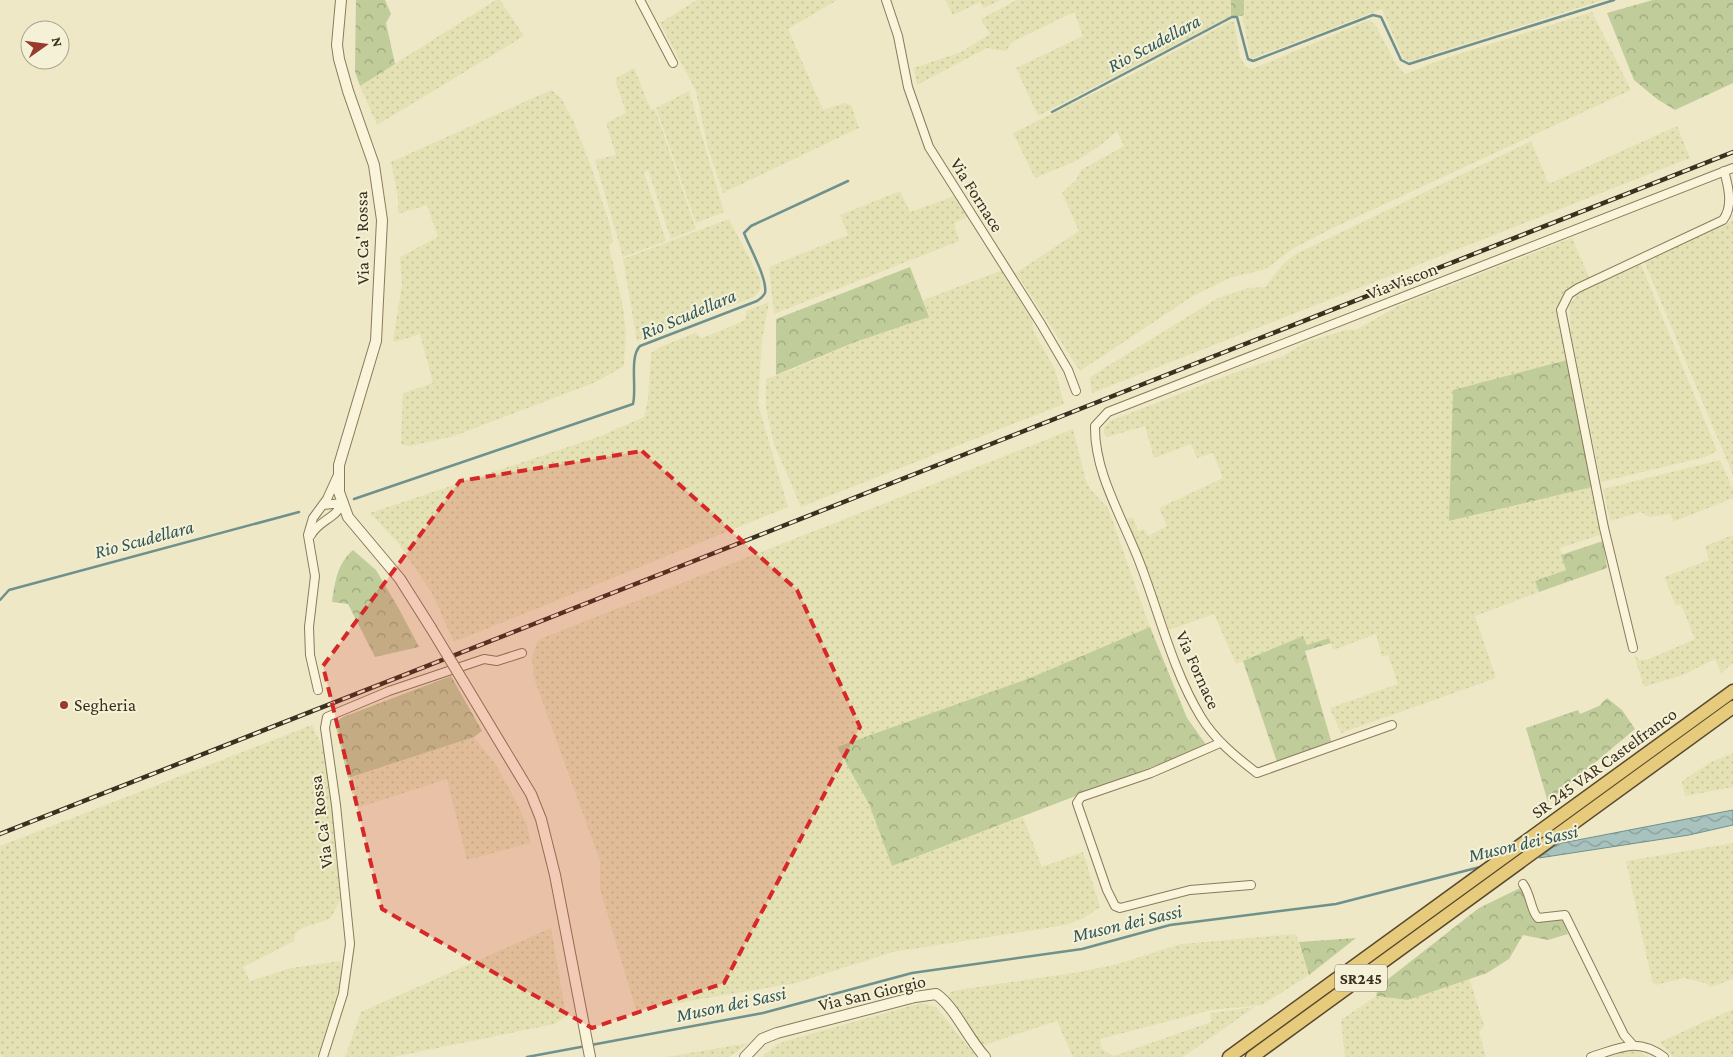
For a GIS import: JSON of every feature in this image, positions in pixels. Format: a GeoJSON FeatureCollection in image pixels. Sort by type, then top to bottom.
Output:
{"type":"FeatureCollection","features":[{"type":"Feature","properties":{"kind":"highway","name":"SR 245 VAR Castelfranco"},"geometry":{"type":"LineString","coordinates":[[1229,1057],[1733,691]]}},
{"type":"Feature","properties":{"kind":"highway","name":"SR 245 VAR Castelfranco"},"geometry":{"type":"LineString","coordinates":[[1252,1057],[1733,707]]}},
{"type":"Feature","properties":{"kind":"street","name":"Via Ca' Rossa"},"geometry":{"type":"LineString","coordinates":[[318,690],[310,654],[309,627],[315,576],[308,535],[313,518],[323,506],[338,476],[341,459],[376,342],[382,220],[374,164],[348,91],[339,59],[337,45],[341,0]]}},
{"type":"Feature","properties":{"kind":"street"},"geometry":{"type":"LineString","coordinates":[[640,0],[673,63]]}},
{"type":"Feature","properties":{"kind":"street","name":"Via Fornace"},"geometry":{"type":"LineString","coordinates":[[886,0],[898,36],[908,87],[929,147],[1041,324],[1068,370],[1076,391]]}},
{"type":"Feature","properties":{"kind":"street","name":"Via Viscon"},"geometry":{"type":"LineString","coordinates":[[1096,426],[1108,412],[1733,168]]}},
{"type":"Feature","properties":{"kind":"street"},"geometry":{"type":"LineString","coordinates":[[1633,648],[1602,519],[1561,310],[1569,294],[1578,288],[1730,215],[1732,207],[1724,172]]}},
{"type":"Feature","properties":{"kind":"street","name":"Via Fornace"},"geometry":{"type":"LineString","coordinates":[[1096,426],[1095,444],[1106,477],[1141,564],[1166,636],[1201,717],[1220,743],[1257,773],[1270,770],[1392,725]]}},
{"type":"Feature","properties":{"kind":"street","name":"Via Ca' Rossa"},"geometry":{"type":"LineString","coordinates":[[338,476],[342,503],[353,524]]}},
{"type":"Feature","properties":{"kind":"street"},"geometry":{"type":"LineString","coordinates":[[309,546],[314,528],[332,517],[339,510],[342,503],[332,502],[323,506]]}},
{"type":"Feature","properties":{"kind":"street","name":"Via Ca' Rossa"},"geometry":{"type":"LineString","coordinates":[[332,517],[344,518],[353,524],[373,544],[400,578],[531,794],[541,819],[555,875],[590,1057]]}},
{"type":"Feature","properties":{"kind":"street","name":"Via Ca' Rossa"},"geometry":{"type":"LineString","coordinates":[[323,1057],[343,994],[350,944],[336,805],[325,728],[327,717],[389,691],[484,659],[498,661],[522,653]]}},
{"type":"Feature","properties":{"kind":"street"},"geometry":{"type":"LineString","coordinates":[[1220,743],[1151,773],[1081,797],[1077,803],[1107,890],[1116,906],[1120,908],[1190,890],[1251,885]]}},
{"type":"Feature","properties":{"kind":"street"},"geometry":{"type":"LineString","coordinates":[[1523,884],[1531,895],[1534,915],[1538,918],[1565,915],[1624,1035],[1632,1044]]}},
{"type":"Feature","properties":{"kind":"street","name":"Via San Giorgio"},"geometry":{"type":"LineString","coordinates":[[745,1057],[762,1039],[777,1034],[916,997],[936,994],[943,998],[966,1034],[985,1057]]}},
{"type":"Feature","properties":{"kind":"street"},"geometry":{"type":"LineString","coordinates":[[1592,1057],[1632,1044],[1653,1049],[1664,1057]]}},
{"type":"Feature","properties":{"kind":"highlighted area"},"geometry":{"type":"Polygon","coordinates":[[[642,451],[797,590],[860,727],[724,983],[592,1028],[382,909],[323,666],[460,481],[642,451]]]}},
{"type":"Feature","properties":{"kind":"shaded area"},"geometry":{"type":"Polygon","coordinates":[[[496,0],[500,0],[524,36],[377,125],[360,86],[496,0]]]}},
{"type":"Feature","properties":{"kind":"shaded area"},"geometry":{"type":"Polygon","coordinates":[[[697,0],[837,0],[788,29],[823,110],[845,103],[851,105],[859,128],[723,193],[708,148],[696,91],[660,23],[697,0]]]}},
{"type":"Feature","properties":{"kind":"shaded area"},"geometry":{"type":"Polygon","coordinates":[[[945,0],[1000,0],[984,8],[980,2],[953,15],[945,0]]]}},
{"type":"Feature","properties":{"kind":"shaded area"},"geometry":{"type":"Polygon","coordinates":[[[1017,0],[1231,0],[1231,16],[1038,116],[1016,68],[1083,36],[1074,12],[1012,42],[1006,51],[987,48],[917,85],[914,68],[961,52],[990,34],[981,19],[1017,0]]]}},
{"type":"Feature","properties":{"kind":"shaded area"},"geometry":{"type":"Polygon","coordinates":[[[1244,0],[1603,0],[1411,61],[1404,60],[1382,9],[1251,59],[1242,16],[1244,14],[1244,0]]]}},
{"type":"Feature","properties":{"kind":"shaded area"},"geometry":{"type":"Polygon","coordinates":[[[1592,12],[1631,90],[1333,228],[1292,249],[1266,269],[1230,278],[1193,296],[1080,371],[1016,273],[1079,231],[1062,193],[1076,180],[1081,170],[1124,146],[1117,131],[1101,145],[1078,160],[1035,178],[1013,133],[1129,76],[1229,22],[1234,22],[1240,57],[1246,67],[1252,69],[1369,20],[1376,26],[1396,64],[1405,74],[1443,59],[1592,12]]]}},
{"type":"Feature","properties":{"kind":"shaded area"},"geometry":{"type":"Polygon","coordinates":[[[634,68],[651,110],[655,109],[696,229],[671,239],[648,170],[644,173],[666,241],[623,257],[595,160],[616,155],[606,123],[626,113],[615,79],[634,68]]]}},
{"type":"Feature","properties":{"kind":"shaded area"},"geometry":{"type":"Polygon","coordinates":[[[551,90],[561,98],[573,120],[609,222],[613,241],[609,246],[623,307],[626,332],[624,366],[596,382],[454,436],[410,446],[401,444],[403,393],[433,383],[420,334],[395,342],[393,340],[402,284],[400,257],[438,237],[427,205],[398,214],[398,197],[391,162],[551,90]]]}},
{"type":"Feature","properties":{"kind":"shaded area"},"geometry":{"type":"Polygon","coordinates":[[[689,91],[724,212],[696,223],[656,108],[689,91]]]}},
{"type":"Feature","properties":{"kind":"shaded area"},"geometry":{"type":"Polygon","coordinates":[[[1677,126],[1690,158],[1092,393],[1090,377],[1218,298],[1248,288],[1265,287],[1283,264],[1294,255],[1531,141],[1548,182],[1551,183],[1677,126]]]}},
{"type":"Feature","properties":{"kind":"shaded area"},"geometry":{"type":"Polygon","coordinates":[[[900,191],[910,212],[957,195],[970,216],[954,223],[959,241],[774,314],[769,267],[848,235],[840,215],[900,191]]]}},
{"type":"Feature","properties":{"kind":"shaded area"},"geometry":{"type":"Polygon","coordinates":[[[729,219],[761,281],[760,290],[754,297],[637,341],[623,259],[729,219]]]}},
{"type":"Feature","properties":{"kind":"shaded area"},"geometry":{"type":"Polygon","coordinates":[[[1733,219],[1733,475],[1644,261],[1733,219]]]}},
{"type":"Feature","properties":{"kind":"shaded area"},"geometry":{"type":"Polygon","coordinates":[[[1572,238],[1590,279],[1569,289],[1562,299],[1559,310],[1567,360],[1453,390],[1450,521],[1592,487],[1603,534],[1560,548],[1566,570],[1536,581],[1539,592],[1475,616],[1496,678],[1341,733],[1330,708],[1398,684],[1388,655],[1382,657],[1376,634],[1333,650],[1329,638],[1307,645],[1303,636],[1236,664],[1214,614],[1169,630],[1127,519],[1133,517],[1138,531],[1144,529],[1148,536],[1167,526],[1159,508],[1223,478],[1213,453],[1197,458],[1191,444],[1154,458],[1145,426],[1107,437],[1104,434],[1104,427],[1110,421],[1233,373],[1284,356],[1304,343],[1345,330],[1356,330],[1398,306],[1572,238]]]}},
{"type":"Feature","properties":{"kind":"shaded area"},"geometry":{"type":"Polygon","coordinates":[[[1640,262],[1717,451],[1705,457],[1601,482],[1571,334],[1569,306],[1586,287],[1640,262]]]}},
{"type":"Feature","properties":{"kind":"shaded area"},"geometry":{"type":"Polygon","coordinates":[[[1003,270],[1031,315],[1034,332],[1055,369],[1064,404],[801,507],[774,444],[766,408],[766,379],[792,370],[855,342],[929,317],[923,300],[1003,270]]]}},
{"type":"Feature","properties":{"kind":"shaded area"},"geometry":{"type":"Polygon","coordinates":[[[769,302],[762,340],[758,404],[788,507],[454,642],[432,593],[398,543],[370,513],[598,437],[644,417],[648,400],[651,353],[660,347],[695,333],[701,338],[725,329],[745,320],[746,311],[769,302]]]}},
{"type":"Feature","properties":{"kind":"shaded area"},"geometry":{"type":"Polygon","coordinates":[[[1073,429],[1086,481],[1091,490],[1108,508],[1150,627],[1030,678],[837,747],[869,804],[892,866],[1023,817],[1042,867],[1083,852],[1100,907],[1084,918],[1065,925],[893,952],[796,983],[636,1010],[600,889],[600,861],[534,678],[532,657],[537,642],[545,637],[1073,429]]]}},
{"type":"Feature","properties":{"kind":"shaded area"},"geometry":{"type":"Polygon","coordinates":[[[1720,460],[1733,489],[1733,498],[1673,522],[1671,514],[1649,517],[1641,512],[1610,521],[1603,489],[1720,460]]]}},
{"type":"Feature","properties":{"kind":"shaded area"},"geometry":{"type":"Polygon","coordinates":[[[1733,535],[1733,663],[1721,673],[1715,659],[1683,675],[1644,687],[1634,655],[1640,660],[1649,659],[1695,639],[1681,604],[1676,606],[1664,577],[1709,560],[1705,546],[1733,535]]]}},
{"type":"Feature","properties":{"kind":"shaded area"},"geometry":{"type":"Polygon","coordinates":[[[312,725],[325,752],[342,897],[330,919],[302,928],[295,934],[294,941],[243,967],[250,981],[291,968],[341,961],[341,977],[336,1001],[317,1057],[3,1057],[0,1054],[0,846],[312,725]]]}},
{"type":"Feature","properties":{"kind":"shaded area"},"geometry":{"type":"Polygon","coordinates":[[[474,737],[496,765],[516,801],[526,823],[531,843],[467,860],[447,779],[360,807],[355,805],[348,778],[474,737]]]}},
{"type":"Feature","properties":{"kind":"shaded area"},"geometry":{"type":"Polygon","coordinates":[[[1733,753],[1733,787],[1685,796],[1682,781],[1711,762],[1733,753]]]}},
{"type":"Feature","properties":{"kind":"shaded area"},"geometry":{"type":"Polygon","coordinates":[[[1733,843],[1733,979],[1711,987],[1705,983],[1684,978],[1656,985],[1652,981],[1626,861],[1733,843]]]}},
{"type":"Feature","properties":{"kind":"shaded area"},"geometry":{"type":"Polygon","coordinates":[[[551,928],[566,1016],[555,1024],[393,1057],[345,1057],[361,1012],[551,928]]]}},
{"type":"Feature","properties":{"kind":"shaded area"},"geometry":{"type":"Polygon","coordinates":[[[1296,934],[1309,975],[1262,1005],[1211,1010],[1100,1039],[1102,1049],[1114,1056],[1211,1022],[1210,1013],[1255,1007],[1183,1057],[1073,1057],[1057,1021],[981,1046],[948,998],[950,992],[958,990],[1079,972],[1118,964],[1181,944],[1296,934]]]}},
{"type":"Feature","properties":{"kind":"shaded area"},"geometry":{"type":"Polygon","coordinates":[[[1469,977],[1484,1026],[1479,1032],[1486,1057],[1345,1057],[1341,1020],[1376,996],[1408,1000],[1469,977]]]}},
{"type":"Feature","properties":{"kind":"shaded area"},"geometry":{"type":"Polygon","coordinates":[[[921,1003],[936,1007],[976,1057],[761,1057],[778,1044],[789,1040],[921,1003]]]}},
{"type":"Feature","properties":{"kind":"shaded area"},"geometry":{"type":"Polygon","coordinates":[[[1733,1009],[1733,1057],[1673,1057],[1660,1042],[1733,1009]]]}},
{"type":"Feature","properties":{"kind":"shaded area"},"geometry":{"type":"Polygon","coordinates":[[[749,1043],[729,1057],[666,1057],[749,1043]]]}},
{"type":"Feature","properties":{"kind":"shaded area"},"geometry":{"type":"Polygon","coordinates":[[[1631,1047],[1648,1057],[1598,1057],[1631,1047]]]}},
{"type":"Feature","properties":{"kind":"green space"},"geometry":{"type":"Polygon","coordinates":[[[356,0],[385,0],[391,14],[386,23],[395,64],[360,86],[355,72],[356,0]]]}},
{"type":"Feature","properties":{"kind":"green space"},"geometry":{"type":"Polygon","coordinates":[[[1231,0],[1244,0],[1244,14],[1242,16],[1231,16],[1231,0]]]}},
{"type":"Feature","properties":{"kind":"green space"},"geometry":{"type":"Polygon","coordinates":[[[1653,0],[1733,0],[1733,83],[1675,110],[1657,99],[1634,80],[1607,13],[1653,0]]]}},
{"type":"Feature","properties":{"kind":"green space"},"geometry":{"type":"Polygon","coordinates":[[[910,267],[929,317],[855,342],[776,375],[776,319],[910,267]]]}},
{"type":"Feature","properties":{"kind":"green space"},"geometry":{"type":"Polygon","coordinates":[[[1567,360],[1592,487],[1449,521],[1453,390],[1567,360]]]}},
{"type":"Feature","properties":{"kind":"green space"},"geometry":{"type":"Polygon","coordinates":[[[1603,541],[1607,568],[1539,592],[1535,581],[1566,570],[1561,555],[1603,541]]]}},
{"type":"Feature","properties":{"kind":"green space"},"geometry":{"type":"Polygon","coordinates":[[[353,550],[376,570],[419,647],[375,657],[348,604],[332,602],[340,567],[353,550]]]}},
{"type":"Feature","properties":{"kind":"green space"},"geometry":{"type":"Polygon","coordinates":[[[1150,627],[1187,718],[1207,746],[892,866],[869,804],[837,747],[1030,678],[1150,627]]]}},
{"type":"Feature","properties":{"kind":"green space"},"geometry":{"type":"Polygon","coordinates":[[[1303,636],[1307,645],[1329,638],[1331,643],[1305,651],[1332,744],[1278,765],[1243,661],[1303,636]]]}},
{"type":"Feature","properties":{"kind":"green space"},"geometry":{"type":"Polygon","coordinates":[[[451,676],[482,731],[474,737],[348,778],[335,723],[343,717],[451,676]]]}},
{"type":"Feature","properties":{"kind":"green space"},"geometry":{"type":"Polygon","coordinates":[[[1607,698],[1622,710],[1635,729],[1548,802],[1526,728],[1578,710],[1580,714],[1599,706],[1607,698]]]}},
{"type":"Feature","properties":{"kind":"green space"},"geometry":{"type":"Polygon","coordinates":[[[1520,888],[1527,897],[1533,920],[1562,918],[1568,934],[1548,940],[1523,935],[1509,959],[1487,973],[1408,1000],[1376,996],[1378,987],[1479,908],[1520,888]]]}},
{"type":"Feature","properties":{"kind":"green space"},"geometry":{"type":"Polygon","coordinates":[[[1356,938],[1309,975],[1299,942],[1356,938]]]}},
{"type":"Feature","properties":{"kind":"water"},"geometry":{"type":"Polygon","coordinates":[[[1733,810],[1733,825],[1689,835],[1539,858],[1557,844],[1733,810]]]}},
{"type":"Feature","properties":{"kind":"waterway","name":"Rio Scudellara"},"geometry":{"type":"LineString","coordinates":[[1052,112],[1232,17],[1237,17],[1248,59],[1253,61],[1373,15],[1381,17],[1401,60],[1409,64],[1614,0]]}},
{"type":"Feature","properties":{"kind":"waterway","name":"Rio Scudellara"},"geometry":{"type":"LineString","coordinates":[[354,499],[633,404],[634,365],[640,346],[757,301],[765,293],[764,280],[744,233],[751,226],[848,181]]}},
{"type":"Feature","properties":{"kind":"waterway","name":"Rio Scudellara"},"geometry":{"type":"LineString","coordinates":[[0,600],[9,590],[299,512]]}},
{"type":"Feature","properties":{"kind":"waterway","name":"Muson dei Sassi"},"geometry":{"type":"LineString","coordinates":[[591,1045],[763,1013],[912,973],[1082,949],[1170,925],[1336,904],[1484,866]]}},
{"type":"Feature","properties":{"kind":"waterway","name":"Muson dei Sassi"},"geometry":{"type":"LineString","coordinates":[[527,1057],[586,1046]]}},
{"type":"Feature","properties":{"kind":"railway"},"geometry":{"type":"LineString","coordinates":[[0,834],[1733,152]]}},
{"type":"Feature","properties":{"kind":"place","name":"Segheria"},"geometry":{"type":"Point","coordinates":[64,705]}}]}
